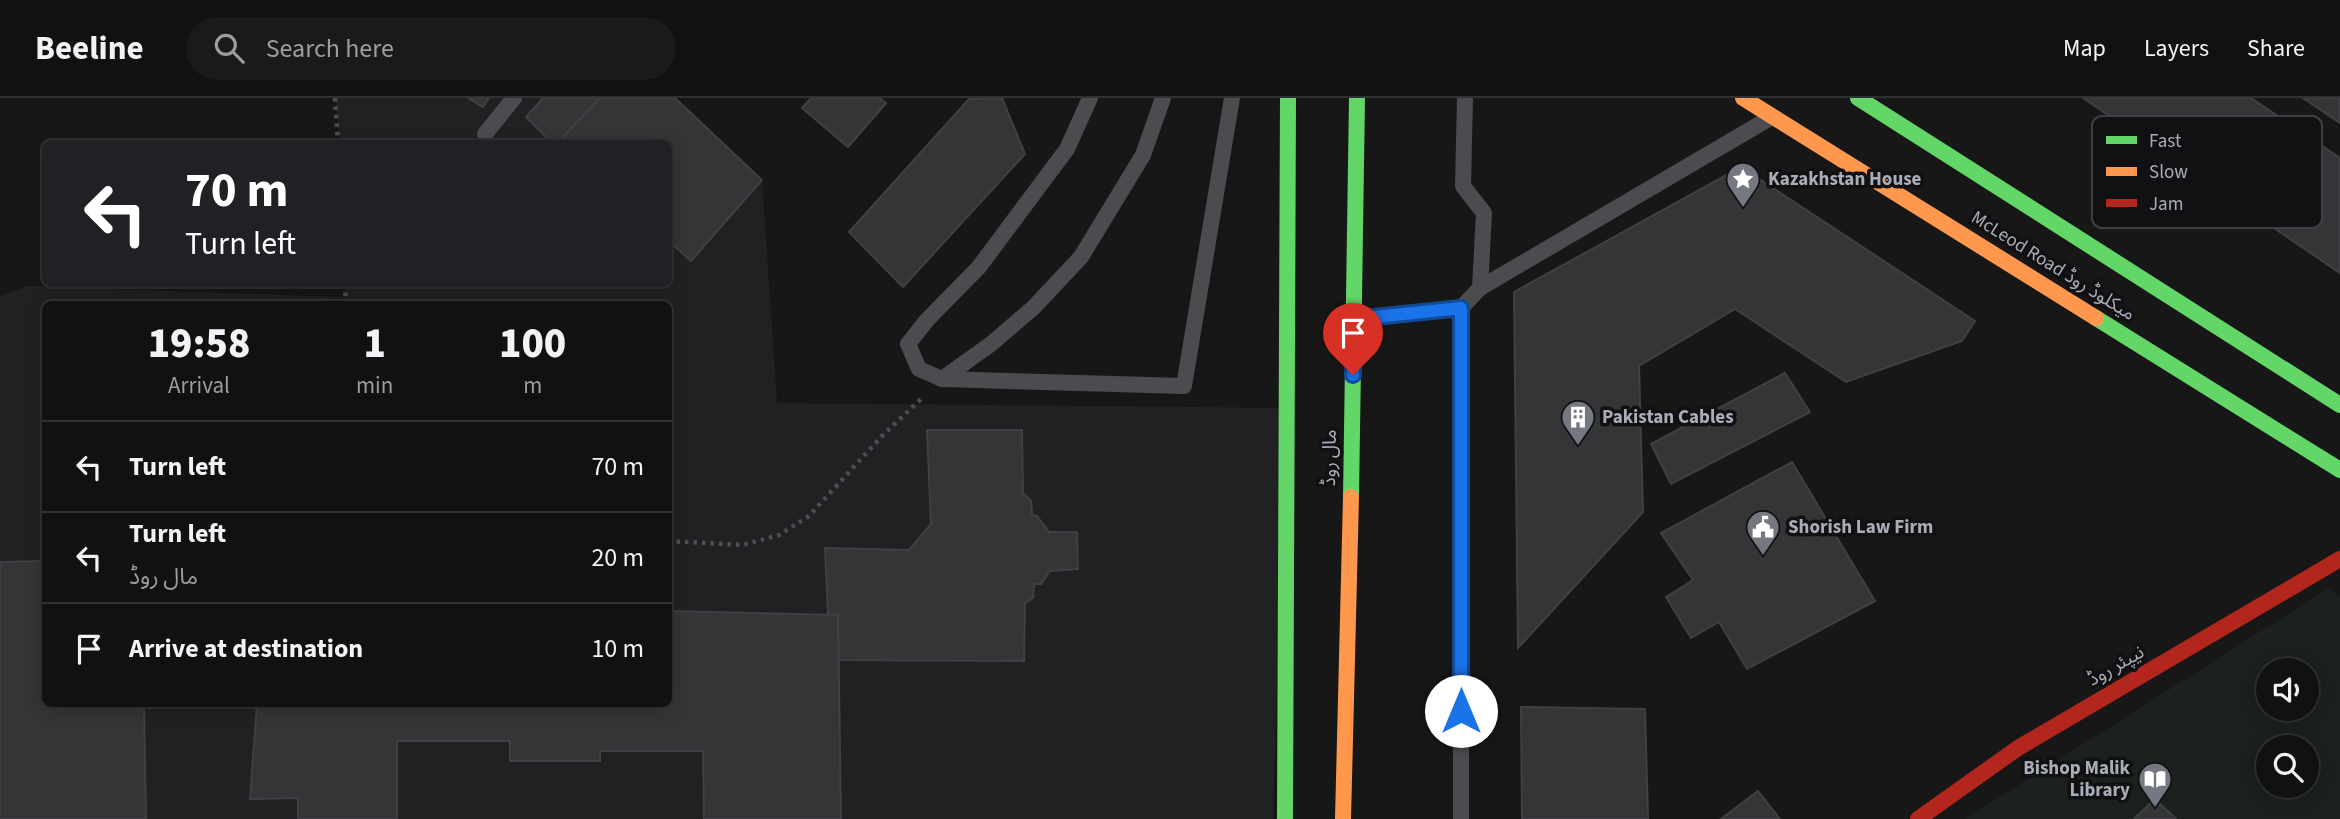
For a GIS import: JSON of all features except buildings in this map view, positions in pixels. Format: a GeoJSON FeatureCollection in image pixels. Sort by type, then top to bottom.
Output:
{"type":"FeatureCollection","features":[{"type":"Feature","properties":{"kind":"main road"},"geometry":{"type":"LineString","coordinates":[[1285,819],[1288,98]]}},
{"type":"Feature","properties":{"kind":"main road","name":"مال روڈ"},"geometry":{"type":"LineString","coordinates":[[1343,819],[1355,319],[1357,98]]}},
{"type":"Feature","properties":{"kind":"main road","name":"McLeod Road میکلوڈ روڈ"},"geometry":{"type":"LineString","coordinates":[[1743,98],[2340,470]]}},
{"type":"Feature","properties":{"kind":"main road","name":"McLeod Road میکلوڈ روڈ"},"geometry":{"type":"LineString","coordinates":[[1858,98],[2340,405]]}},
{"type":"Feature","properties":{"kind":"main road","name":"نیپئر روڈ"},"geometry":{"type":"LineString","coordinates":[[1918,819],[2018,748],[2340,559]]}},
{"type":"Feature","properties":{"kind":"lane"},"geometry":{"type":"LineString","coordinates":[[485,134],[514,98]]}},
{"type":"Feature","properties":{"kind":"lane"},"geometry":{"type":"LineString","coordinates":[[1090,98],[1067,149],[979,267],[927,320],[908,344],[919,369],[943,379],[1184,386],[1232,98]]}},
{"type":"Feature","properties":{"kind":"lane"},"geometry":{"type":"LineString","coordinates":[[943,379],[1033,308],[1081,257],[1143,155],[1163,98]]}},
{"type":"Feature","properties":{"kind":"lane"},"geometry":{"type":"LineString","coordinates":[[1465,98],[1463,186],[1484,212],[1480,288]]}},
{"type":"Feature","properties":{"kind":"lane"},"geometry":{"type":"LineString","coordinates":[[1355,319],[1461,308],[1480,288],[1772,116]]}},
{"type":"Feature","properties":{"kind":"lane"},"geometry":{"type":"LineString","coordinates":[[1461,308],[1461,819]]}},
{"type":"Feature","properties":{"kind":"path"},"geometry":{"type":"LineString","coordinates":[[335,98],[338,140]]}},
{"type":"Feature","properties":{"kind":"path"},"geometry":{"type":"LineString","coordinates":[[672,541],[743,545],[779,535],[809,516],[882,436],[943,379]]}},
{"type":"Feature","properties":{"kind":"shaded area"},"geometry":{"type":"Polygon","coordinates":[[[335,98],[675,98],[762,180],[777,403],[1285,408],[1273,819],[0,819],[0,296],[27,286],[344,297],[345,287],[672,287],[672,140],[340,140],[335,98]]]}},
{"type":"Feature","properties":{"kind":"shaded area"},"geometry":{"type":"Polygon","coordinates":[[[2329,588],[2340,596],[2340,819],[1965,819],[2329,588]]]}},
{"type":"Feature","properties":{"kind":"traffic: fast"},"geometry":{"type":"LineString","coordinates":[[1285,819],[1288,98]]}},
{"type":"Feature","properties":{"kind":"traffic: fast"},"geometry":{"type":"LineString","coordinates":[[1351,497],[1357,98]]}},
{"type":"Feature","properties":{"kind":"traffic: fast"},"geometry":{"type":"LineString","coordinates":[[1858,98],[2340,405]]}},
{"type":"Feature","properties":{"kind":"traffic: fast"},"geometry":{"type":"LineString","coordinates":[[2096,318],[2340,470]]}},
{"type":"Feature","properties":{"kind":"traffic: slow"},"geometry":{"type":"LineString","coordinates":[[1743,98],[2096,318]]}},
{"type":"Feature","properties":{"kind":"traffic: slow"},"geometry":{"type":"LineString","coordinates":[[1343,819],[1351,497]]}},
{"type":"Feature","properties":{"kind":"traffic: jam"},"geometry":{"type":"LineString","coordinates":[[1918,819],[2018,748],[2340,559]]}},
{"type":"Feature","properties":{"kind":"place","name":"Kazakhstan House"},"geometry":{"type":"Point","coordinates":[1743,209]}},
{"type":"Feature","properties":{"kind":"place","name":"Pakistan Cables"},"geometry":{"type":"Point","coordinates":[1578,447]}},
{"type":"Feature","properties":{"kind":"place","name":"Shorish Law Firm"},"geometry":{"type":"Point","coordinates":[1763,557]}},
{"type":"Feature","properties":{"kind":"place","name":"Bishop Malik Library"},"geometry":{"type":"Point","coordinates":[2155,809]}},
{"type":"Feature","properties":{"kind":"route"},"geometry":{"type":"LineString","coordinates":[[1353,375],[1355,319],[1461,308],[1461,711]]}}]}
